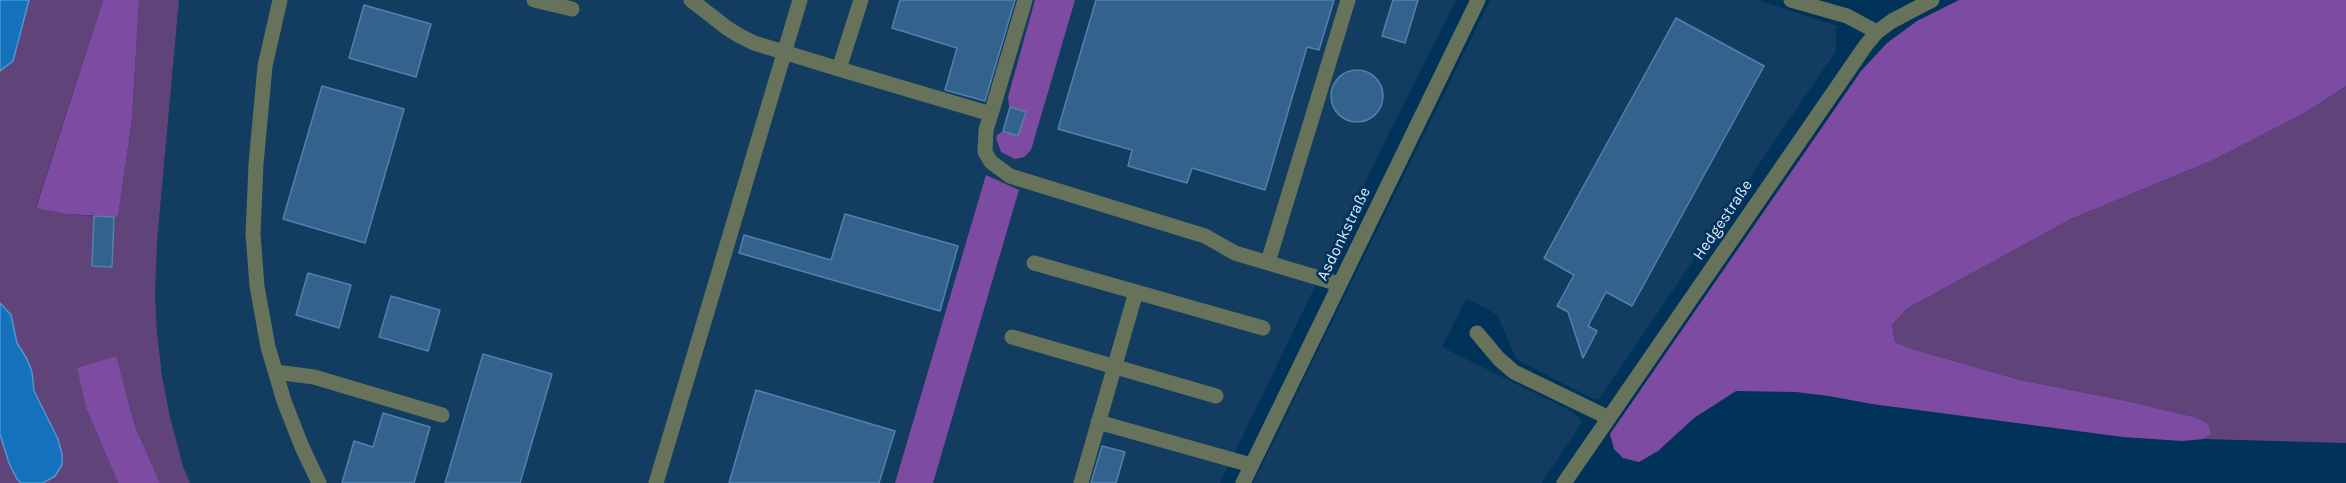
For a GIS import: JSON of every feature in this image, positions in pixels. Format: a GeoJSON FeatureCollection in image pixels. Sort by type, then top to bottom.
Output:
{"type":"FeatureCollection","features":[{"type":"Feature","properties":{"kind":"street"},"geometry":{"type":"LineString","coordinates":[[280,0],[265,66],[256,164],[253,234],[257,286],[268,347],[302,447],[319,483]]}},
{"type":"Feature","properties":{"kind":"street"},"geometry":{"type":"LineString","coordinates":[[534,0],[572,9]]}},
{"type":"Feature","properties":{"kind":"street"},"geometry":{"type":"LineString","coordinates":[[691,0],[740,36],[839,69],[991,114]]}},
{"type":"Feature","properties":{"kind":"street"},"geometry":{"type":"LineString","coordinates":[[656,483],[800,0]]}},
{"type":"Feature","properties":{"kind":"street"},"geometry":{"type":"LineString","coordinates":[[839,69],[861,0]]}},
{"type":"Feature","properties":{"kind":"street"},"geometry":{"type":"LineString","coordinates":[[1025,0],[986,130],[985,152],[999,170],[1010,176],[1205,236],[1228,250],[1340,284]]}},
{"type":"Feature","properties":{"kind":"street"},"geometry":{"type":"LineString","coordinates":[[1268,262],[1348,0]]}},
{"type":"Feature","properties":{"kind":"street","name":"Asdonkstraße"},"geometry":{"type":"LineString","coordinates":[[1243,483],[1478,0]]}},
{"type":"Feature","properties":{"kind":"street"},"geometry":{"type":"LineString","coordinates":[[1791,0],[1847,16],[1877,32]]}},
{"type":"Feature","properties":{"kind":"street","name":"Hedgestraße"},"geometry":{"type":"LineString","coordinates":[[1564,483],[1850,66],[1877,32],[1892,21],[1932,0]]}},
{"type":"Feature","properties":{"kind":"street"},"geometry":{"type":"LineString","coordinates":[[1034,263],[1263,328]]}},
{"type":"Feature","properties":{"kind":"street"},"geometry":{"type":"LineString","coordinates":[[1081,483],[1136,292]]}},
{"type":"Feature","properties":{"kind":"street"},"geometry":{"type":"LineString","coordinates":[[1477,333],[1499,359],[1514,372],[1609,418]]}},
{"type":"Feature","properties":{"kind":"street"},"geometry":{"type":"LineString","coordinates":[[1012,338],[1216,396]]}},
{"type":"Feature","properties":{"kind":"street"},"geometry":{"type":"LineString","coordinates":[[276,372],[314,377],[442,414]]}},
{"type":"Feature","properties":{"kind":"street"},"geometry":{"type":"LineString","coordinates":[[1098,422],[1251,465]]}},
{"type":"Feature","properties":{"kind":"shaded area"},"geometry":{"type":"Polygon","coordinates":[[[29,0],[103,0],[36,207],[67,214],[94,216],[92,266],[111,267],[114,217],[118,217],[132,120],[139,0],[179,0],[157,242],[155,294],[162,376],[170,417],[190,483],[160,483],[135,426],[116,357],[87,410],[118,483],[43,483],[55,476],[62,465],[62,454],[58,439],[34,391],[32,372],[17,343],[11,315],[0,303],[0,71],[17,49],[29,0]]]}},
{"type":"Feature","properties":{"kind":"shaded area"},"geometry":{"type":"Polygon","coordinates":[[[103,0],[139,0],[132,120],[118,217],[67,214],[36,208],[103,0]]]}},
{"type":"Feature","properties":{"kind":"shaded area"},"geometry":{"type":"Polygon","coordinates":[[[179,0],[1456,0],[1220,483],[190,483],[170,417],[162,376],[155,294],[157,242],[179,0]]]}},
{"type":"Feature","properties":{"kind":"shaded area"},"geometry":{"type":"Polygon","coordinates":[[[1035,0],[1075,0],[1031,150],[1024,157],[1015,159],[1001,152],[996,138],[1003,131],[1018,136],[1026,112],[1009,107],[1008,97],[1035,0]]]}},
{"type":"Feature","properties":{"kind":"shaded area"},"geometry":{"type":"Polygon","coordinates":[[[1490,0],[1757,0],[1838,26],[1836,51],[1599,399],[1593,399],[1516,359],[1498,316],[1466,299],[1442,347],[1573,412],[1581,420],[1582,423],[1542,483],[1253,483],[1490,0]]]}},
{"type":"Feature","properties":{"kind":"shaded area"},"geometry":{"type":"Polygon","coordinates":[[[1959,0],[2346,0],[2346,86],[2303,114],[2213,160],[2071,219],[1908,308],[1892,325],[1895,342],[1912,349],[2020,380],[2194,417],[2208,424],[2211,434],[2204,439],[2182,441],[2123,437],[1796,392],[1736,391],[1694,418],[1658,451],[1639,462],[1623,458],[1614,449],[1610,434],[1861,71],[1887,43],[1917,21],[1959,0]]]}},
{"type":"Feature","properties":{"kind":"shaded area"},"geometry":{"type":"Polygon","coordinates":[[[2346,86],[2346,443],[2204,439],[2211,434],[2194,417],[2020,380],[1895,342],[1892,325],[1908,308],[2071,219],[2213,160],[2303,114],[2346,86]]]}},
{"type":"Feature","properties":{"kind":"shaded area"},"geometry":{"type":"Polygon","coordinates":[[[986,175],[1019,190],[933,483],[895,483],[986,175]]]}},
{"type":"Feature","properties":{"kind":"shaded area"},"geometry":{"type":"Polygon","coordinates":[[[116,356],[135,426],[160,483],[118,483],[87,410],[77,368],[116,356]]]}},
{"type":"Feature","properties":{"kind":"shaded area"},"geometry":{"type":"Polygon","coordinates":[[[0,434],[9,463],[21,483],[0,483],[0,434]]]}},
{"type":"Feature","properties":{"kind":"water"},"geometry":{"type":"Polygon","coordinates":[[[0,0],[29,0],[13,61],[0,71],[0,0]]]}},
{"type":"Feature","properties":{"kind":"water"},"geometry":{"type":"Polygon","coordinates":[[[0,303],[11,315],[17,343],[32,372],[34,391],[58,439],[62,454],[62,465],[55,476],[43,483],[21,483],[17,479],[9,463],[0,434],[0,303]]]}},
{"type":"Feature","properties":{"kind":"building"},"geometry":{"type":"Polygon","coordinates":[[[900,0],[1015,0],[985,101],[945,90],[957,48],[892,28],[900,0]]]}},
{"type":"Feature","properties":{"kind":"building"},"geometry":{"type":"Polygon","coordinates":[[[1096,0],[1334,0],[1319,50],[1307,47],[1265,190],[1192,168],[1187,183],[1128,166],[1132,150],[1058,129],[1096,0]]]}},
{"type":"Feature","properties":{"kind":"building"},"geometry":{"type":"Polygon","coordinates":[[[1393,0],[1418,0],[1405,43],[1382,36],[1393,0]]]}},
{"type":"Feature","properties":{"kind":"building"},"geometry":{"type":"Polygon","coordinates":[[[364,5],[431,24],[416,77],[349,58],[364,5]]]}},
{"type":"Feature","properties":{"kind":"building"},"geometry":{"type":"Polygon","coordinates":[[[1676,18],[1764,66],[1632,306],[1606,292],[1588,326],[1597,331],[1583,358],[1568,312],[1557,306],[1574,275],[1544,258],[1676,18]]]}},
{"type":"Feature","properties":{"kind":"building"},"geometry":{"type":"Polygon","coordinates":[[[1357,70],[1367,72],[1375,78],[1381,86],[1383,96],[1381,106],[1375,114],[1367,120],[1357,122],[1347,120],[1339,114],[1333,106],[1331,96],[1333,86],[1339,78],[1347,72],[1357,70]]]}},
{"type":"Feature","properties":{"kind":"building"},"geometry":{"type":"Polygon","coordinates":[[[322,86],[404,109],[365,243],[283,219],[322,86]]]}},
{"type":"Feature","properties":{"kind":"building"},"geometry":{"type":"Polygon","coordinates":[[[1010,107],[1026,112],[1018,136],[1003,131],[1010,107]]]}},
{"type":"Feature","properties":{"kind":"building"},"geometry":{"type":"Polygon","coordinates":[[[845,214],[958,246],[940,311],[739,253],[744,235],[831,260],[845,214]]]}},
{"type":"Feature","properties":{"kind":"building"},"geometry":{"type":"Polygon","coordinates":[[[94,216],[114,217],[112,267],[92,266],[94,216]]]}},
{"type":"Feature","properties":{"kind":"building"},"geometry":{"type":"Polygon","coordinates":[[[308,273],[351,285],[339,328],[296,315],[308,273]]]}},
{"type":"Feature","properties":{"kind":"building"},"geometry":{"type":"Polygon","coordinates":[[[391,296],[440,310],[428,351],[379,337],[391,296]]]}},
{"type":"Feature","properties":{"kind":"building"},"geometry":{"type":"Polygon","coordinates":[[[483,354],[552,374],[520,483],[445,483],[483,354]]]}},
{"type":"Feature","properties":{"kind":"building"},"geometry":{"type":"Polygon","coordinates":[[[756,390],[895,431],[879,483],[729,483],[756,390]]]}},
{"type":"Feature","properties":{"kind":"building"},"geometry":{"type":"Polygon","coordinates":[[[383,413],[430,427],[414,483],[342,483],[354,441],[373,447],[383,413]]]}},
{"type":"Feature","properties":{"kind":"building"},"geometry":{"type":"Polygon","coordinates":[[[1102,446],[1125,452],[1116,483],[1091,483],[1102,446]]]}}]}
